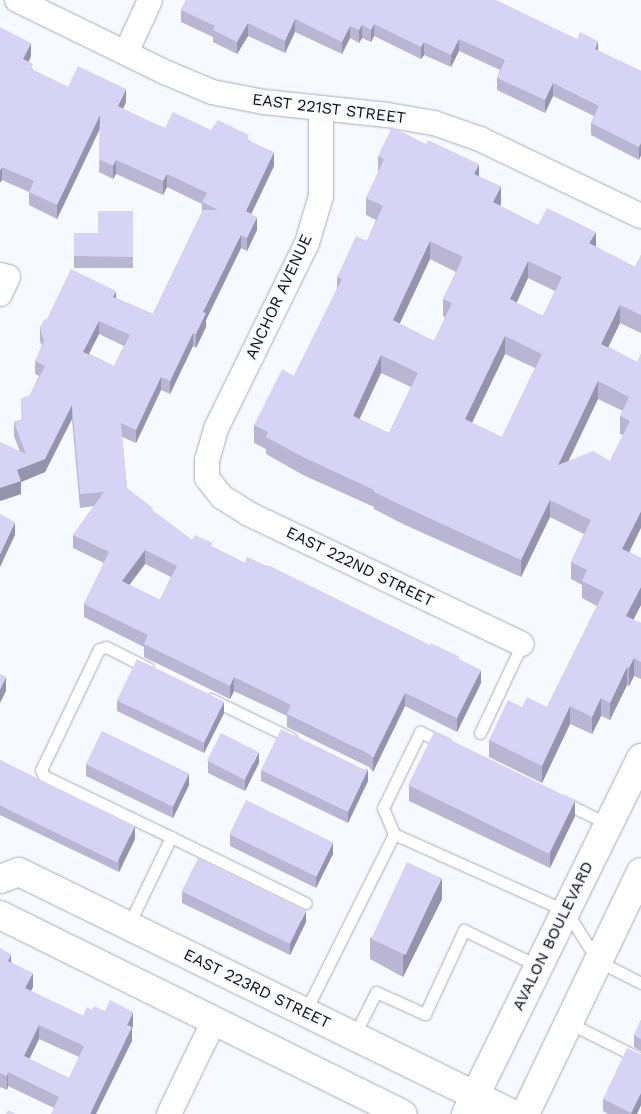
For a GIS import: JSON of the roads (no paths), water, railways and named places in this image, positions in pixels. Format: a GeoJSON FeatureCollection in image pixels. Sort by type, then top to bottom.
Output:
{"type":"FeatureCollection","features":[{"type":"Feature","properties":{"kind":"main road","name":"AVALON BOULEVARD"},"geometry":{"type":"LineString","coordinates":[[470,1104],[641,758]]}},
{"type":"Feature","properties":{"kind":"main road","name":"EAST 223RD STREET"},"geometry":{"type":"LineString","coordinates":[[0,879],[19,872],[354,1036],[470,1104],[513,1114]]}},
{"type":"Feature","properties":{"kind":"main road"},"geometry":{"type":"LineString","coordinates":[[526,1114],[641,872]]}},
{"type":"Feature","properties":{"kind":"main road"},"geometry":{"type":"LineString","coordinates":[[0,915],[402,1114]]}},
{"type":"Feature","properties":{"kind":"street","name":"EAST 221ST STREET"},"geometry":{"type":"LineString","coordinates":[[17,0],[212,92],[264,102],[387,115],[434,123],[480,139],[641,216]]}},
{"type":"Feature","properties":{"kind":"street"},"geometry":{"type":"LineString","coordinates":[[126,53],[150,0]]}},
{"type":"Feature","properties":{"kind":"street","name":"ANCHOR AVENUE"},"geometry":{"type":"LineString","coordinates":[[207,478],[207,460],[216,429],[307,243],[321,196],[321,109]]}},
{"type":"Feature","properties":{"kind":"street","name":"EAST 222ND STREET"},"geometry":{"type":"LineString","coordinates":[[207,478],[222,497],[250,514],[522,644]]}},
{"type":"Feature","properties":{"kind":"street"},"geometry":{"type":"LineString","coordinates":[[169,1114],[214,1021]]}},
{"type":"Feature","properties":{"kind":"lane"},"geometry":{"type":"LineString","coordinates":[[480,733],[522,644]]}},
{"type":"Feature","properties":{"kind":"lane"},"geometry":{"type":"LineString","coordinates":[[158,673],[106,647],[99,649],[41,770],[44,776],[306,903]]}},
{"type":"Feature","properties":{"kind":"lane"},"geometry":{"type":"LineString","coordinates":[[201,694],[304,744]]}},
{"type":"Feature","properties":{"kind":"lane"},"geometry":{"type":"LineString","coordinates":[[456,749],[420,732],[383,808],[394,834],[566,911],[598,961],[641,983]]}},
{"type":"Feature","properties":{"kind":"lane"},"geometry":{"type":"LineString","coordinates":[[554,798],[608,824]]}},
{"type":"Feature","properties":{"kind":"lane"},"geometry":{"type":"LineString","coordinates":[[305,1012],[394,834]]}},
{"type":"Feature","properties":{"kind":"lane"},"geometry":{"type":"LineString","coordinates":[[128,926],[171,837]]}},
{"type":"Feature","properties":{"kind":"lane"},"geometry":{"type":"LineString","coordinates":[[354,1036],[376,992],[424,1014],[464,930],[538,966]]}},
{"type":"Feature","properties":{"kind":"lane"},"geometry":{"type":"LineString","coordinates":[[569,1023],[641,1059]]}}]}
